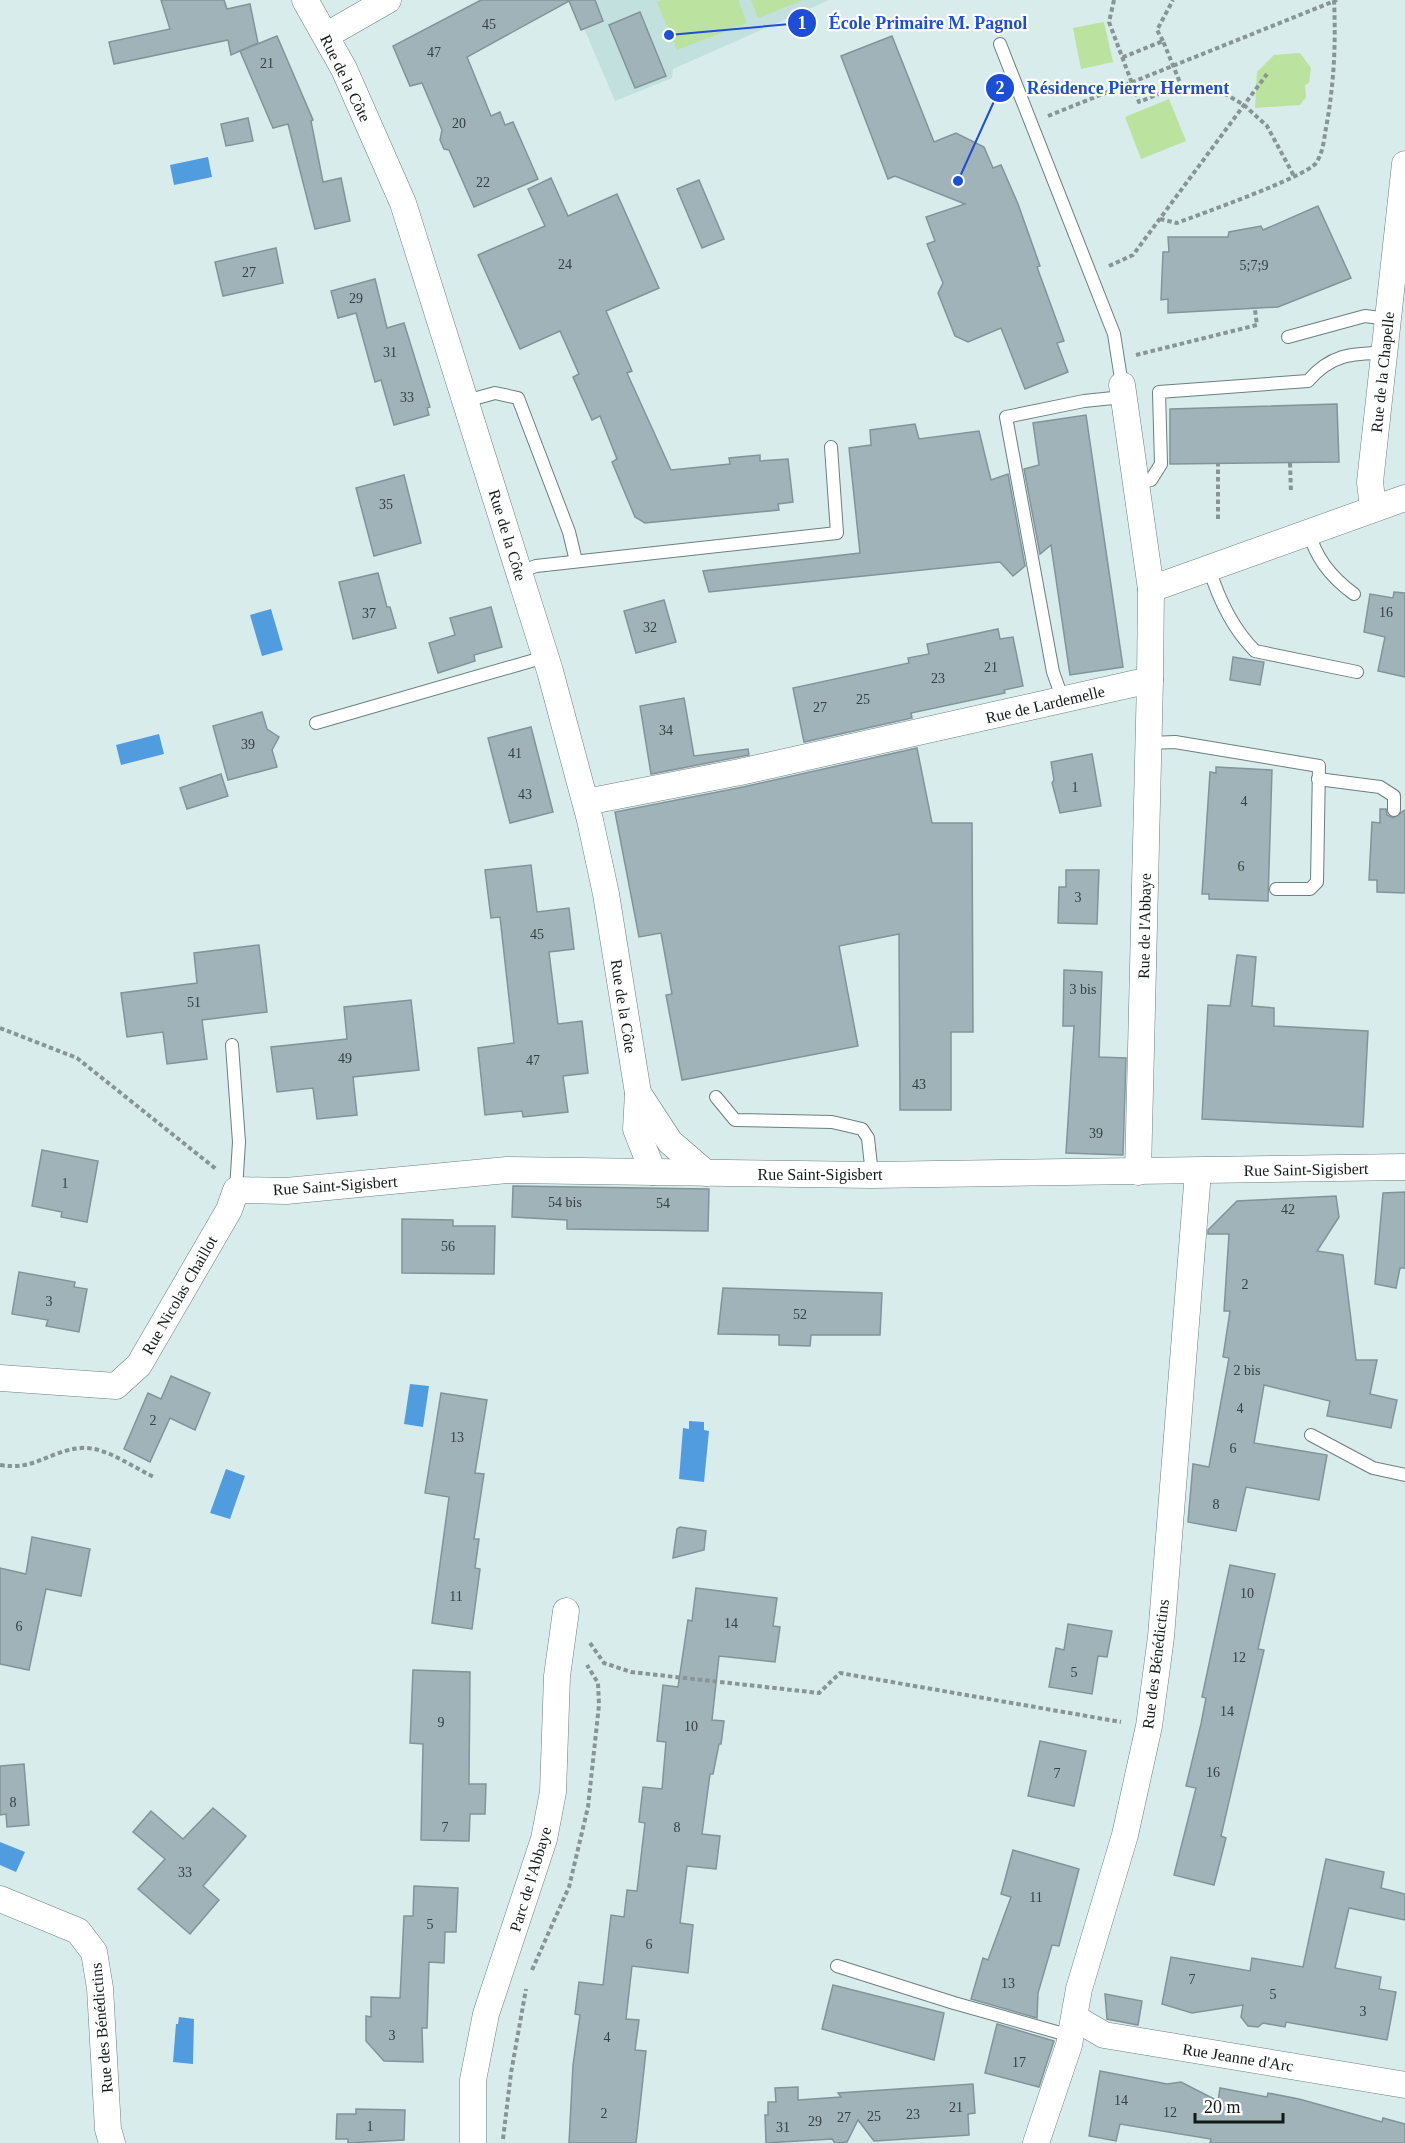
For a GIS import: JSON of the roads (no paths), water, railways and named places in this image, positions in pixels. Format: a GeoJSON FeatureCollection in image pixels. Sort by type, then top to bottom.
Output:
{"type":"FeatureCollection","features":[{"type":"Feature","properties":{"kind":"street","name":"Rue de la Côte"},"geometry":{"type":"LineString","coordinates":[[305,0],[327,35],[403,203],[545,657],[586,802],[606,894],[639,1093],[636,1129],[653,1172]]}},
{"type":"Feature","properties":{"kind":"street"},"geometry":{"type":"LineString","coordinates":[[327,35],[388,0]]}},
{"type":"Feature","properties":{"kind":"street","name":"Rue de la Chapelle"},"geometry":{"type":"LineString","coordinates":[[1373,508],[1370,482],[1405,164]]}},
{"type":"Feature","properties":{"kind":"street"},"geometry":{"type":"LineString","coordinates":[[1122,391],[1151,589],[1150,680]]}},
{"type":"Feature","properties":{"kind":"street"},"geometry":{"type":"LineString","coordinates":[[1151,589],[1405,498]]}},
{"type":"Feature","properties":{"kind":"street","name":"Rue de Lardemelle"},"geometry":{"type":"LineString","coordinates":[[586,802],[740,772],[1150,680]]}},
{"type":"Feature","properties":{"kind":"street","name":"Rue de l'Abbaye"},"geometry":{"type":"LineString","coordinates":[[1138,1172],[1150,680]]}},
{"type":"Feature","properties":{"kind":"street","name":"Rue de la Côte"},"geometry":{"type":"LineString","coordinates":[[639,1093],[670,1142],[706,1173]]}},
{"type":"Feature","properties":{"kind":"street","name":"Rue Saint-Sigisbert"},"geometry":{"type":"LineString","coordinates":[[236,1190],[286,1191],[507,1170],[872,1174],[1198,1172],[1405,1167]]}},
{"type":"Feature","properties":{"kind":"street","name":"Rue des Bénédictins"},"geometry":{"type":"LineString","coordinates":[[1036,2143],[1073,2027],[1079,1989],[1125,1835],[1149,1726],[1161,1637],[1198,1172]]}},
{"type":"Feature","properties":{"kind":"street","name":"Rue Nicolas Chaillot"},"geometry":{"type":"LineString","coordinates":[[0,1378],[116,1386],[139,1365],[229,1210],[236,1190]]}},
{"type":"Feature","properties":{"kind":"street","name":"Parc de l'Abbaye"},"geometry":{"type":"LineString","coordinates":[[473,2143],[474,2080],[486,2014],[541,1849],[553,1792],[557,1676],[566,1611]]}},
{"type":"Feature","properties":{"kind":"street","name":"Rue des Bénédictins"},"geometry":{"type":"LineString","coordinates":[[0,1899],[78,1931],[94,1952],[100,1988],[108,2129],[112,2143]]}},
{"type":"Feature","properties":{"kind":"street","name":"Rue Jeanne d'Arc"},"geometry":{"type":"LineString","coordinates":[[1073,2027],[1104,2035],[1405,2085]]}},
{"type":"Feature","properties":{"kind":"lane"},"geometry":{"type":"LineString","coordinates":[[999,44],[1114,334],[1122,391],[1006,417],[1053,672],[1063,700]]}},
{"type":"Feature","properties":{"kind":"lane"},"geometry":{"type":"LineString","coordinates":[[1288,337],[1365,316],[1388,319]]}},
{"type":"Feature","properties":{"kind":"lane"},"geometry":{"type":"LineString","coordinates":[[1136,483],[1151,480],[1161,464],[1159,393],[1308,381],[1320,366],[1353,352],[1384,353]]}},
{"type":"Feature","properties":{"kind":"lane"},"geometry":{"type":"LineString","coordinates":[[466,401],[495,393],[518,398],[569,532],[576,561]]}},
{"type":"Feature","properties":{"kind":"lane"},"geometry":{"type":"LineString","coordinates":[[519,572],[536,566],[576,561],[837,533],[831,447]]}},
{"type":"Feature","properties":{"kind":"lane"},"geometry":{"type":"LineString","coordinates":[[1309,531],[1312,546],[1334,580],[1354,594]]}},
{"type":"Feature","properties":{"kind":"lane"},"geometry":{"type":"LineString","coordinates":[[1209,568],[1216,590],[1245,641],[1255,651],[1357,672]]}},
{"type":"Feature","properties":{"kind":"lane"},"geometry":{"type":"LineString","coordinates":[[316,723],[545,657]]}},
{"type":"Feature","properties":{"kind":"lane"},"geometry":{"type":"LineString","coordinates":[[1149,743],[1175,742],[1318,766],[1317,882],[1310,889],[1276,889]]}},
{"type":"Feature","properties":{"kind":"lane"},"geometry":{"type":"LineString","coordinates":[[1318,779],[1380,786],[1394,796],[1394,810]]}},
{"type":"Feature","properties":{"kind":"lane"},"geometry":{"type":"LineString","coordinates":[[232,1045],[239,1142],[236,1190]]}},
{"type":"Feature","properties":{"kind":"lane"},"geometry":{"type":"LineString","coordinates":[[716,1097],[735,1120],[832,1122],[862,1129],[868,1138],[872,1174]]}},
{"type":"Feature","properties":{"kind":"lane"},"geometry":{"type":"LineString","coordinates":[[1311,1435],[1373,1468],[1405,1475]]}},
{"type":"Feature","properties":{"kind":"lane"},"geometry":{"type":"LineString","coordinates":[[837,1966],[954,2003],[1073,2027]]}},
{"type":"Feature","properties":{"kind":"water"},"geometry":{"type":"Polygon","coordinates":[[[208,157],[212,177],[174,185],[170,165],[208,157]]]}},
{"type":"Feature","properties":{"kind":"water"},"geometry":{"type":"Polygon","coordinates":[[[271,609],[283,650],[262,656],[250,615],[271,609]]]}},
{"type":"Feature","properties":{"kind":"water"},"geometry":{"type":"Polygon","coordinates":[[[159,734],[164,754],[121,765],[116,745],[159,734]]]}},
{"type":"Feature","properties":{"kind":"water"},"geometry":{"type":"Polygon","coordinates":[[[410,1384],[429,1386],[423,1427],[404,1424],[410,1384]]]}},
{"type":"Feature","properties":{"kind":"water"},"geometry":{"type":"Polygon","coordinates":[[[689,1421],[704,1422],[704,1430],[709,1431],[704,1482],[679,1479],[683,1428],[689,1429],[689,1421]]]}},
{"type":"Feature","properties":{"kind":"water"},"geometry":{"type":"Polygon","coordinates":[[[226,1469],[245,1476],[230,1519],[210,1513],[226,1469]]]}},
{"type":"Feature","properties":{"kind":"water"},"geometry":{"type":"Polygon","coordinates":[[[0,1842],[25,1852],[16,1872],[0,1865],[0,1842]]]}},
{"type":"Feature","properties":{"kind":"water"},"geometry":{"type":"Polygon","coordinates":[[[179,2017],[194,2019],[193,2064],[173,2062],[176,2024],[178,2024],[179,2017]]]}},
{"type":"Feature","properties":{"kind":"place","name":"École Primaire M. Pagnol"},"geometry":{"type":"Point","coordinates":[669,35]}},
{"type":"Feature","properties":{"kind":"place","name":"Résidence Pierre Herment"},"geometry":{"type":"Point","coordinates":[958,181]}}]}
